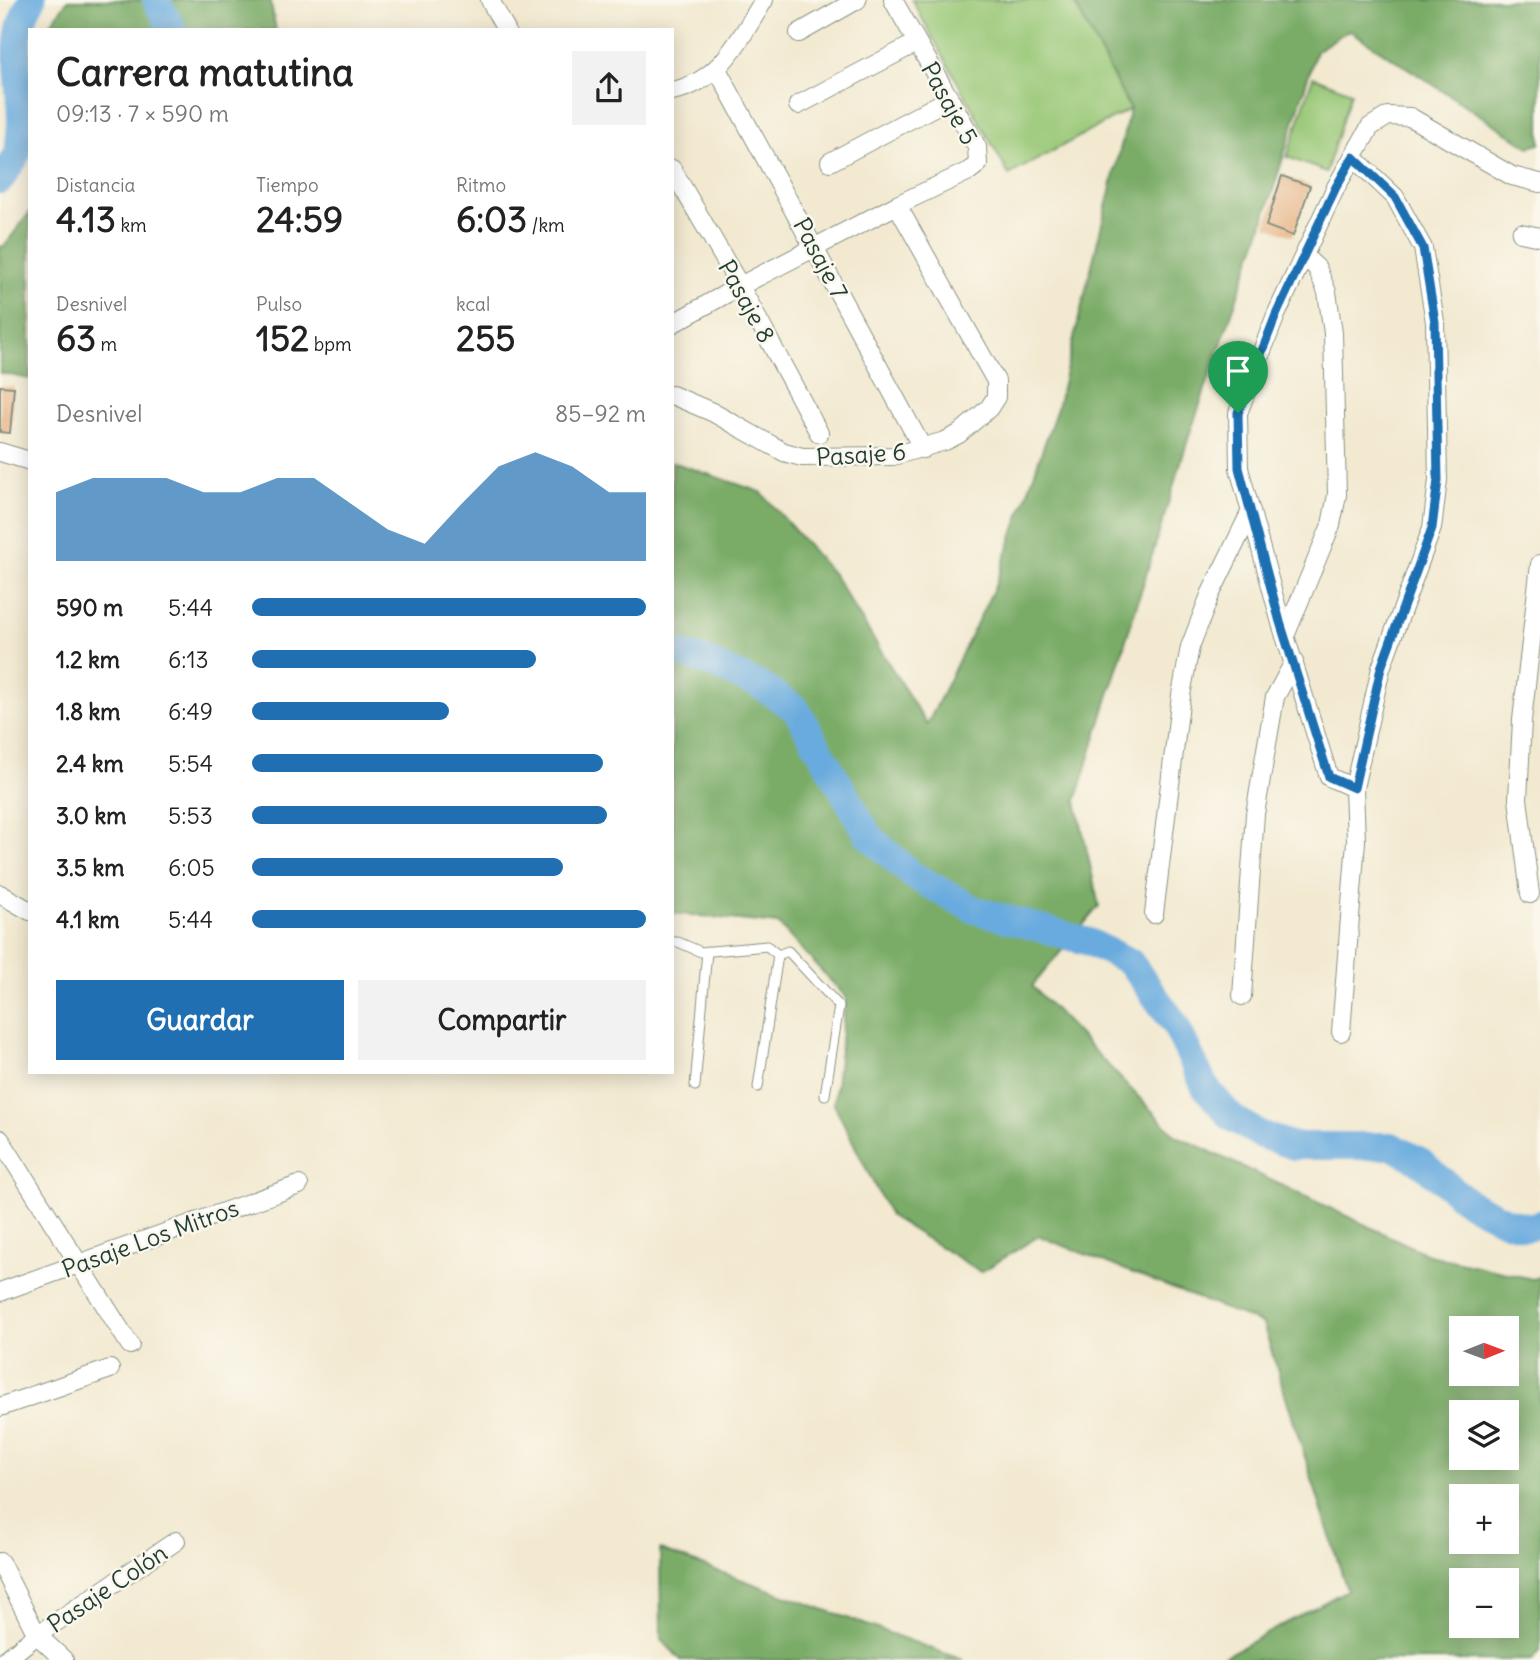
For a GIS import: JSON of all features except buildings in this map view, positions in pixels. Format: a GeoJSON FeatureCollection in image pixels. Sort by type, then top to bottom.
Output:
{"type":"FeatureCollection","features":[{"type":"Feature","properties":{"kind":"street"},"geometry":{"type":"LineString","coordinates":[[490,0],[505,28]]}},
{"type":"Feature","properties":{"kind":"street"},"geometry":{"type":"LineString","coordinates":[[674,91],[690,88],[717,69],[731,53],[764,0]]}},
{"type":"Feature","properties":{"kind":"street"},"geometry":{"type":"LineString","coordinates":[[799,33],[857,0]]}},
{"type":"Feature","properties":{"kind":"street","name":"Pasaje 5"},"geometry":{"type":"LineString","coordinates":[[893,0],[977,147],[978,164],[969,171],[897,205]]}},
{"type":"Feature","properties":{"kind":"street"},"geometry":{"type":"LineString","coordinates":[[799,104],[916,43]]}},
{"type":"Feature","properties":{"kind":"street","name":"Pasaje 7"},"geometry":{"type":"LineString","coordinates":[[717,69],[923,449]]}},
{"type":"Feature","properties":{"kind":"street"},"geometry":{"type":"LineString","coordinates":[[830,162],[949,99]]}},
{"type":"Feature","properties":{"kind":"street"},"geometry":{"type":"LineString","coordinates":[[1354,788],[1329,777],[1285,636],[1239,468],[1238,413],[1276,315],[1336,187],[1370,127],[1388,116],[1410,117],[1512,176],[1540,183]]}},
{"type":"Feature","properties":{"kind":"street"},"geometry":{"type":"LineString","coordinates":[[1341,1032],[1356,841],[1354,788],[1381,668],[1432,528],[1438,480],[1435,322],[1423,248],[1395,197],[1353,157]]}},
{"type":"Feature","properties":{"kind":"street","name":"Pasaje 8"},"geometry":{"type":"LineString","coordinates":[[674,173],[740,286],[819,433]]}},
{"type":"Feature","properties":{"kind":"street"},"geometry":{"type":"LineString","coordinates":[[674,323],[897,205]]}},
{"type":"Feature","properties":{"kind":"street","name":"Pasaje 6"},"geometry":{"type":"LineString","coordinates":[[674,396],[712,412],[784,452],[802,457],[893,456],[923,449],[959,434],[989,408],[996,397],[996,380],[897,205]]}},
{"type":"Feature","properties":{"kind":"street"},"geometry":{"type":"LineString","coordinates":[[1521,233],[1540,237]]}},
{"type":"Feature","properties":{"kind":"street"},"geometry":{"type":"LineString","coordinates":[[1285,636],[1331,525],[1337,495],[1334,333],[1327,292],[1317,268],[1304,256]]}},
{"type":"Feature","properties":{"kind":"street"},"geometry":{"type":"LineString","coordinates":[[0,452],[28,460]]}},
{"type":"Feature","properties":{"kind":"street"},"geometry":{"type":"LineString","coordinates":[[1154,914],[1181,695],[1190,647],[1210,595],[1251,511]]}},
{"type":"Feature","properties":{"kind":"street"},"geometry":{"type":"LineString","coordinates":[[1530,894],[1518,799],[1522,720],[1540,564]]}},
{"type":"Feature","properties":{"kind":"street"},"geometry":{"type":"LineString","coordinates":[[1242,996],[1255,814],[1275,697],[1294,662]]}},
{"type":"Feature","properties":{"kind":"street"},"geometry":{"type":"LineString","coordinates":[[0,894],[28,910]]}},
{"type":"Feature","properties":{"kind":"street"},"geometry":{"type":"LineString","coordinates":[[0,1139],[8,1166],[79,1263],[130,1345]]}},
{"type":"Feature","properties":{"kind":"street","name":"Pasaje Los Mitros"},"geometry":{"type":"LineString","coordinates":[[0,1292],[299,1185]]}},
{"type":"Feature","properties":{"kind":"street"},"geometry":{"type":"LineString","coordinates":[[0,1407],[110,1369]]}},
{"type":"Feature","properties":{"kind":"street","name":"Pasaje Colón"},"geometry":{"type":"LineString","coordinates":[[5,1660],[37,1635],[176,1541]]}},
{"type":"Feature","properties":{"kind":"street"},"geometry":{"type":"LineString","coordinates":[[0,1562],[37,1635],[64,1660]]}},
{"type":"Feature","properties":{"kind":"lane"},"geometry":{"type":"LineString","coordinates":[[674,942],[701,952],[767,946],[778,955]]}},
{"type":"Feature","properties":{"kind":"lane"},"geometry":{"type":"LineString","coordinates":[[695,1086],[707,951]]}},
{"type":"Feature","properties":{"kind":"lane"},"geometry":{"type":"LineString","coordinates":[[778,955],[788,951],[838,1006],[825,1095]]}},
{"type":"Feature","properties":{"kind":"lane"},"geometry":{"type":"LineString","coordinates":[[758,1087],[778,955]]}},
{"type":"Feature","properties":{"kind":"green space"},"geometry":{"type":"Polygon","coordinates":[[[68,0],[270,0],[276,28],[49,28],[68,0]]]}},
{"type":"Feature","properties":{"kind":"green space"},"geometry":{"type":"Polygon","coordinates":[[[912,0],[1073,0],[1130,109],[1009,175],[912,0]]]}},
{"type":"Feature","properties":{"kind":"green space"},"geometry":{"type":"Polygon","coordinates":[[[1073,0],[1540,0],[1540,144],[1529,147],[1349,30],[1316,51],[1260,232],[1189,436],[1076,801],[1099,906],[1032,986],[1175,1135],[1429,1255],[1532,1279],[1540,1277],[1540,1651],[1532,1660],[1218,1660],[1347,1590],[1263,1324],[1039,1236],[981,1272],[890,1216],[834,1104],[846,997],[778,924],[674,913],[674,463],[761,492],[833,574],[927,725],[996,584],[1057,408],[1130,109],[1073,0]]]}},
{"type":"Feature","properties":{"kind":"green space"},"geometry":{"type":"Polygon","coordinates":[[[1313,77],[1351,92],[1326,172],[1287,157],[1313,77]]]}},
{"type":"Feature","properties":{"kind":"green space"},"geometry":{"type":"Polygon","coordinates":[[[28,215],[28,379],[0,373],[0,247],[4,246],[28,215]]]}},
{"type":"Feature","properties":{"kind":"green space"},"geometry":{"type":"Polygon","coordinates":[[[660,1550],[963,1660],[681,1660],[661,1639],[660,1550]]]}},
{"type":"Feature","properties":{"kind":"waterway"},"geometry":{"type":"LineString","coordinates":[[0,180],[17,153],[21,114],[18,39],[32,0]]}},
{"type":"Feature","properties":{"kind":"waterway"},"geometry":{"type":"LineString","coordinates":[[156,0],[172,28]]}},
{"type":"Feature","properties":{"kind":"waterway"},"geometry":{"type":"LineString","coordinates":[[674,652],[705,661],[761,686],[796,709],[869,836],[912,875],[975,910],[1089,942],[1130,962],[1175,1024],[1205,1087],[1232,1118],[1261,1135],[1294,1146],[1391,1146],[1418,1160],[1468,1202],[1506,1221],[1528,1227],[1540,1224]]}},
{"type":"Feature","properties":{"kind":"route"},"geometry":{"type":"LineString","coordinates":[[1353,157],[1395,197],[1423,248],[1435,322],[1438,480],[1432,528],[1381,668],[1354,788],[1329,777],[1280,622],[1239,468],[1238,413],[1276,315],[1336,187],[1353,157]]}}]}
